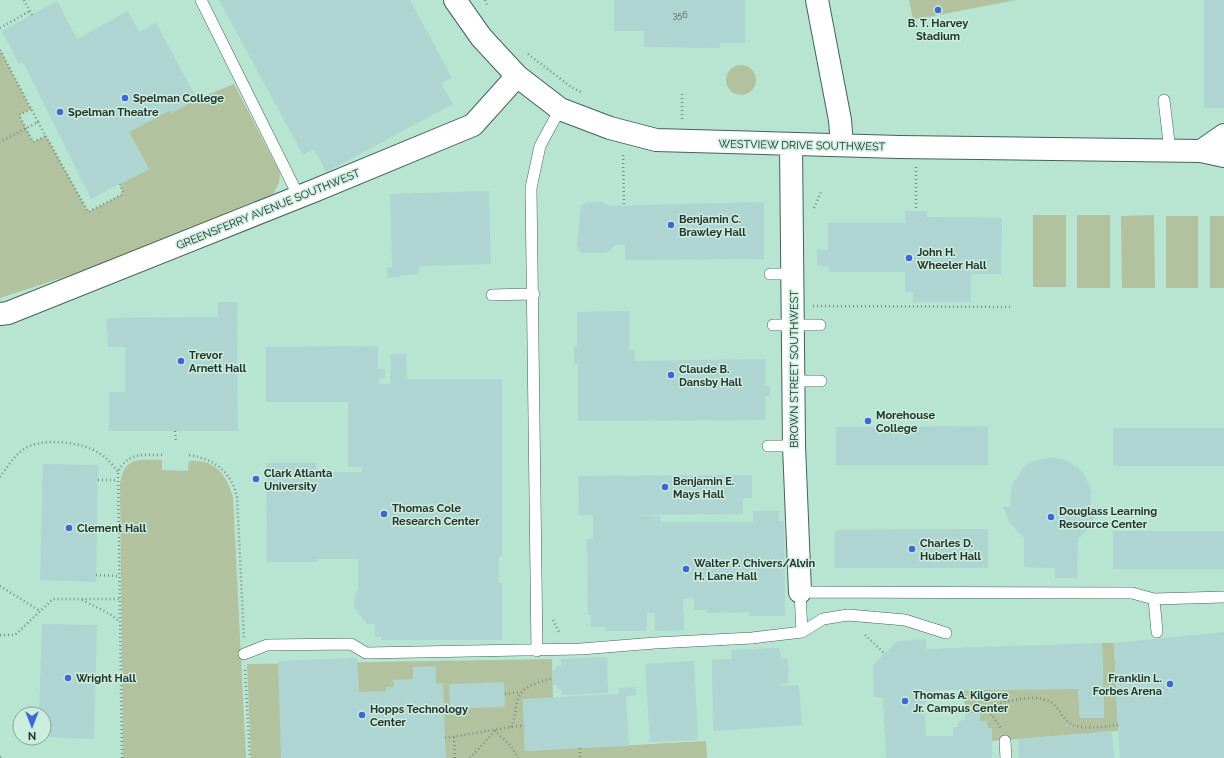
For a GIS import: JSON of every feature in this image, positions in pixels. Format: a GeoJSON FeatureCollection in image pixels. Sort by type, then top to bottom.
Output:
{"type":"FeatureCollection","features":[{"type":"Feature","properties":{"kind":"street","name":"WESTVIEW DRIVE SOUTHWEST"},"geometry":{"type":"LineString","coordinates":[[455,0],[481,37],[517,76],[560,109],[610,128],[656,140],[792,145],[1201,151],[1224,156]]}},
{"type":"Feature","properties":{"kind":"street"},"geometry":{"type":"LineString","coordinates":[[817,0],[840,120],[842,145]]}},
{"type":"Feature","properties":{"kind":"street","name":"GREENSFERRY AVENUE SOUTHWEST"},"geometry":{"type":"LineString","coordinates":[[0,314],[8,313],[299,197],[473,125],[517,76]]}},
{"type":"Feature","properties":{"kind":"street"},"geometry":{"type":"LineString","coordinates":[[1201,151],[1224,135]]}},
{"type":"Feature","properties":{"kind":"street","name":"BROWN STREET SOUTHWEST"},"geometry":{"type":"LineString","coordinates":[[792,145],[793,274],[783,325],[794,382],[794,446],[800,592]]}},
{"type":"Feature","properties":{"kind":"lane"},"geometry":{"type":"LineString","coordinates":[[200,0],[299,197]]}},
{"type":"Feature","properties":{"kind":"lane"},"geometry":{"type":"LineString","coordinates":[[1164,100],[1170,151]]}},
{"type":"Feature","properties":{"kind":"lane"},"geometry":{"type":"LineString","coordinates":[[537,651],[534,294],[531,188],[540,146],[560,109]]}},
{"type":"Feature","properties":{"kind":"lane"},"geometry":{"type":"LineString","coordinates":[[770,274],[793,274]]}},
{"type":"Feature","properties":{"kind":"lane"},"geometry":{"type":"LineString","coordinates":[[492,295],[534,294]]}},
{"type":"Feature","properties":{"kind":"lane"},"geometry":{"type":"LineString","coordinates":[[783,325],[820,325]]}},
{"type":"Feature","properties":{"kind":"lane"},"geometry":{"type":"LineString","coordinates":[[794,382],[821,382]]}},
{"type":"Feature","properties":{"kind":"lane"},"geometry":{"type":"LineString","coordinates":[[768,446],[794,446]]}},
{"type":"Feature","properties":{"kind":"lane"},"geometry":{"type":"LineString","coordinates":[[802,632],[800,592],[1132,593],[1154,599],[1224,597]]}},
{"type":"Feature","properties":{"kind":"lane"},"geometry":{"type":"LineString","coordinates":[[1154,599],[1157,632]]}},
{"type":"Feature","properties":{"kind":"lane"},"geometry":{"type":"LineString","coordinates":[[244,654],[267,645],[351,644],[366,654],[537,651],[752,638],[802,632],[823,619],[848,615],[905,620],[946,633]]}},
{"type":"Feature","properties":{"kind":"lane"},"geometry":{"type":"LineString","coordinates":[[1005,741],[1006,758]]}},
{"type":"Feature","properties":{"kind":"path"},"geometry":{"type":"LineString","coordinates":[[0,28],[31,13],[24,0]]}},
{"type":"Feature","properties":{"kind":"path"},"geometry":{"type":"LineString","coordinates":[[522,49],[571,87],[584,94]]}},
{"type":"Feature","properties":{"kind":"path"},"geometry":{"type":"LineString","coordinates":[[0,50],[88,212],[123,194],[120,184]]}},
{"type":"Feature","properties":{"kind":"path"},"geometry":{"type":"LineString","coordinates":[[682,93],[682,120]]}},
{"type":"Feature","properties":{"kind":"path"},"geometry":{"type":"LineString","coordinates":[[31,109],[19,115],[33,142],[46,136]]}},
{"type":"Feature","properties":{"kind":"path"},"geometry":{"type":"LineString","coordinates":[[674,119],[689,120]]}},
{"type":"Feature","properties":{"kind":"path"},"geometry":{"type":"LineString","coordinates":[[0,142],[38,122]]}},
{"type":"Feature","properties":{"kind":"path"},"geometry":{"type":"LineString","coordinates":[[616,152],[630,156]]}},
{"type":"Feature","properties":{"kind":"path"},"geometry":{"type":"LineString","coordinates":[[623,155],[624,205]]}},
{"type":"Feature","properties":{"kind":"path"},"geometry":{"type":"LineString","coordinates":[[908,166],[924,167]]}},
{"type":"Feature","properties":{"kind":"path"},"geometry":{"type":"LineString","coordinates":[[916,166],[916,211]]}},
{"type":"Feature","properties":{"kind":"path"},"geometry":{"type":"LineString","coordinates":[[813,209],[821,192]]}},
{"type":"Feature","properties":{"kind":"path"},"geometry":{"type":"LineString","coordinates":[[812,298],[812,306],[1013,307]]}},
{"type":"Feature","properties":{"kind":"path"},"geometry":{"type":"LineString","coordinates":[[175,431],[176,442]]}},
{"type":"Feature","properties":{"kind":"path"},"geometry":{"type":"LineString","coordinates":[[0,477],[9,463],[25,448],[51,442],[63,442],[88,448],[110,462],[118,472]]}},
{"type":"Feature","properties":{"kind":"path"},"geometry":{"type":"LineString","coordinates":[[122,758],[118,576],[118,472],[128,459],[135,456],[162,455]]}},
{"type":"Feature","properties":{"kind":"path"},"geometry":{"type":"LineString","coordinates":[[189,455],[207,459],[219,466],[228,474],[235,485],[237,497],[250,758]]}},
{"type":"Feature","properties":{"kind":"path"},"geometry":{"type":"LineString","coordinates":[[98,480],[118,480]]}},
{"type":"Feature","properties":{"kind":"path"},"geometry":{"type":"LineString","coordinates":[[96,575],[118,576]]}},
{"type":"Feature","properties":{"kind":"path"},"geometry":{"type":"LineString","coordinates":[[0,586],[40,611]]}},
{"type":"Feature","properties":{"kind":"path"},"geometry":{"type":"LineString","coordinates":[[0,635],[15,635],[52,599],[119,600]]}},
{"type":"Feature","properties":{"kind":"path"},"geometry":{"type":"LineString","coordinates":[[79,599],[110,614],[119,622]]}},
{"type":"Feature","properties":{"kind":"path"},"geometry":{"type":"LineString","coordinates":[[553,615],[562,638]]}},
{"type":"Feature","properties":{"kind":"path"},"geometry":{"type":"LineString","coordinates":[[865,635],[884,653]]}},
{"type":"Feature","properties":{"kind":"path"},"geometry":{"type":"LineString","coordinates":[[505,694],[521,692],[538,682],[552,678]]}},
{"type":"Feature","properties":{"kind":"path"},"geometry":{"type":"LineString","coordinates":[[511,728],[515,719],[517,702],[521,692]]}},
{"type":"Feature","properties":{"kind":"path"},"geometry":{"type":"LineString","coordinates":[[965,709],[984,708],[1010,700],[1044,699],[1056,706],[1068,722],[1076,726],[1086,727],[1118,725]]}},
{"type":"Feature","properties":{"kind":"path"},"geometry":{"type":"LineString","coordinates":[[984,708],[1000,724],[1005,741]]}},
{"type":"Feature","properties":{"kind":"path"},"geometry":{"type":"LineString","coordinates":[[445,738],[495,731],[524,725]]}},
{"type":"Feature","properties":{"kind":"path"},"geometry":{"type":"LineString","coordinates":[[470,758],[495,731]]}},
{"type":"Feature","properties":{"kind":"path"},"geometry":{"type":"LineString","coordinates":[[495,731],[511,746],[518,758]]}},
{"type":"Feature","properties":{"kind":"path"},"geometry":{"type":"LineString","coordinates":[[454,737],[455,758]]}},
{"type":"Feature","properties":{"kind":"path"},"geometry":{"type":"LineString","coordinates":[[580,748],[580,758]]}},
{"type":"Feature","properties":{"kind":"shaded area","name":"Morehouse College"},"geometry":{"type":"Polygon","coordinates":[[[0,0],[1224,0],[1224,758],[0,758],[0,0]]]}},
{"type":"Feature","properties":{"kind":"shaded area","name":"B. T. Harvey Stadium"},"geometry":{"type":"Polygon","coordinates":[[[909,0],[1016,0],[913,20],[909,0]]]}},
{"type":"Feature","properties":{"kind":"shaded area"},"geometry":{"type":"Polygon","coordinates":[[[0,50],[31,109],[19,115],[33,142],[46,136],[88,212],[123,194],[120,184],[149,169],[129,132],[170,110],[171,113],[197,99],[234,84],[280,173],[279,183],[273,194],[113,261],[0,298],[0,50]]]}},
{"type":"Feature","properties":{"kind":"shaded area"},"geometry":{"type":"Polygon","coordinates":[[[741,65],[752,69],[756,80],[752,91],[741,95],[730,91],[726,80],[730,69],[741,65]]]}},
{"type":"Feature","properties":{"kind":"shaded area"},"geometry":{"type":"Polygon","coordinates":[[[1033,215],[1066,215],[1066,287],[1033,287],[1033,215]]]}},
{"type":"Feature","properties":{"kind":"shaded area"},"geometry":{"type":"Polygon","coordinates":[[[1077,215],[1110,215],[1110,288],[1077,288],[1077,215]]]}},
{"type":"Feature","properties":{"kind":"shaded area"},"geometry":{"type":"Polygon","coordinates":[[[1154,215],[1155,288],[1122,288],[1121,216],[1154,215]]]}},
{"type":"Feature","properties":{"kind":"shaded area"},"geometry":{"type":"Polygon","coordinates":[[[1166,216],[1198,216],[1198,288],[1166,288],[1166,216]]]}},
{"type":"Feature","properties":{"kind":"shaded area"},"geometry":{"type":"Polygon","coordinates":[[[1210,216],[1224,216],[1224,288],[1210,288],[1210,216]]]}},
{"type":"Feature","properties":{"kind":"shaded area"},"geometry":{"type":"Polygon","coordinates":[[[162,460],[162,470],[188,471],[189,461],[198,461],[213,465],[227,481],[233,497],[246,758],[123,758],[120,483],[125,468],[134,461],[162,460]]]}},
{"type":"Feature","properties":{"kind":"shaded area"},"geometry":{"type":"Polygon","coordinates":[[[1102,643],[1114,643],[1118,731],[992,741],[991,728],[988,728],[980,721],[980,713],[965,713],[964,690],[1078,689],[1080,718],[1104,718],[1102,643]]]}},
{"type":"Feature","properties":{"kind":"shaded area"},"geometry":{"type":"Polygon","coordinates":[[[552,659],[553,698],[523,700],[525,751],[706,741],[707,758],[251,758],[247,664],[552,659]]]}},
{"type":"Feature","properties":{"kind":"building"},"geometry":{"type":"Polygon","coordinates":[[[219,0],[410,0],[452,78],[441,83],[453,104],[326,172],[314,149],[303,155],[219,0]]]}},
{"type":"Feature","properties":{"kind":"building"},"geometry":{"type":"Polygon","coordinates":[[[614,0],[745,0],[745,43],[720,43],[720,48],[644,47],[644,31],[614,31],[614,0]]]}},
{"type":"Feature","properties":{"kind":"building"},"geometry":{"type":"Polygon","coordinates":[[[1204,0],[1224,0],[1224,108],[1204,108],[1204,0]]]}},
{"type":"Feature","properties":{"kind":"building"},"geometry":{"type":"Polygon","coordinates":[[[57,1],[77,39],[128,11],[139,32],[156,23],[197,99],[171,113],[170,110],[129,132],[149,169],[91,199],[23,62],[19,64],[2,31],[57,1]]]}},
{"type":"Feature","properties":{"kind":"building"},"geometry":{"type":"Polygon","coordinates":[[[489,191],[491,264],[419,266],[419,274],[400,275],[400,277],[387,278],[387,267],[392,267],[390,194],[489,191]]]}},
{"type":"Feature","properties":{"kind":"building","name":"Benjamin C. Brawley Hall"},"geometry":{"type":"Polygon","coordinates":[[[587,202],[602,202],[608,206],[764,202],[764,259],[625,260],[625,245],[615,245],[611,250],[605,253],[582,253],[579,251],[577,244],[581,206],[587,202]]]}},
{"type":"Feature","properties":{"kind":"building","name":"John H. Wheeler Hall"},"geometry":{"type":"Polygon","coordinates":[[[905,211],[927,211],[927,217],[1002,218],[1001,274],[971,274],[971,302],[913,302],[913,292],[905,292],[905,272],[829,272],[829,266],[817,266],[817,250],[828,250],[828,223],[905,223],[905,211]]]}},
{"type":"Feature","properties":{"kind":"building","name":"Trevor Arnett Hall"},"geometry":{"type":"Polygon","coordinates":[[[218,302],[237,302],[238,431],[109,431],[109,392],[125,392],[125,347],[108,347],[107,318],[218,317],[218,302]]]}},
{"type":"Feature","properties":{"kind":"building","name":"Claude B. Dansby Hall"},"geometry":{"type":"Polygon","coordinates":[[[629,311],[629,350],[635,350],[635,361],[765,359],[765,386],[770,386],[770,396],[765,396],[765,420],[578,421],[578,364],[574,364],[574,346],[577,346],[577,312],[629,311]]]}},
{"type":"Feature","properties":{"kind":"building","name":"Thomas Cole Research Center"},"geometry":{"type":"Polygon","coordinates":[[[378,346],[378,369],[385,369],[385,378],[379,378],[379,384],[390,384],[391,354],[406,354],[407,379],[502,379],[502,556],[499,557],[499,583],[502,583],[502,640],[381,640],[381,637],[375,637],[375,624],[367,624],[354,607],[354,598],[358,589],[358,559],[317,559],[317,562],[267,562],[266,463],[316,463],[316,472],[362,472],[362,467],[348,467],[348,402],[266,402],[266,347],[378,346]]]}},
{"type":"Feature","properties":{"kind":"building"},"geometry":{"type":"Polygon","coordinates":[[[988,426],[988,465],[836,465],[836,427],[988,426]]]}},
{"type":"Feature","properties":{"kind":"building"},"geometry":{"type":"Polygon","coordinates":[[[1113,428],[1224,428],[1224,466],[1113,466],[1113,428]]]}},
{"type":"Feature","properties":{"kind":"building","name":"Douglass Learning Resource Center"},"geometry":{"type":"Polygon","coordinates":[[[1053,457],[1068,461],[1080,470],[1085,476],[1091,490],[1090,507],[1098,508],[1090,527],[1078,539],[1077,578],[1055,578],[1055,568],[1024,567],[1024,538],[1009,522],[1003,507],[1011,506],[1011,490],[1013,483],[1024,467],[1034,461],[1053,457]]]}},
{"type":"Feature","properties":{"kind":"building","name":"Clement Hall"},"geometry":{"type":"Polygon","coordinates":[[[43,464],[98,465],[96,582],[40,580],[43,464]]]}},
{"type":"Feature","properties":{"kind":"building","name":"Walter P. Chivers/Alvin H. Lane Hall"},"geometry":{"type":"Polygon","coordinates":[[[752,475],[752,498],[743,498],[743,514],[625,515],[660,516],[661,522],[753,522],[753,511],[779,511],[779,521],[784,521],[785,616],[749,616],[749,612],[707,613],[707,610],[694,610],[694,598],[683,599],[684,630],[655,631],[655,613],[647,613],[647,631],[606,631],[606,627],[591,627],[591,615],[588,615],[587,539],[593,539],[593,515],[579,515],[578,476],[752,475]]]}},
{"type":"Feature","properties":{"kind":"building","name":"Charles D. Hubert Hall"},"geometry":{"type":"Polygon","coordinates":[[[988,529],[988,568],[835,568],[835,530],[988,529]]]}},
{"type":"Feature","properties":{"kind":"building"},"geometry":{"type":"Polygon","coordinates":[[[1113,531],[1224,531],[1224,569],[1113,569],[1113,531]]]}},
{"type":"Feature","properties":{"kind":"building","name":"Wright Hall"},"geometry":{"type":"Polygon","coordinates":[[[42,624],[97,625],[94,739],[52,737],[52,706],[39,706],[42,624]]]}},
{"type":"Feature","properties":{"kind":"building","name":"Franklin L. Forbes Arena"},"geometry":{"type":"Polygon","coordinates":[[[1224,632],[1224,758],[1120,758],[1114,643],[1224,632]]]}},
{"type":"Feature","properties":{"kind":"building","name":"Thomas A. Kilgore Jr. Campus Center"},"geometry":{"type":"Polygon","coordinates":[[[926,639],[926,649],[1102,643],[1104,718],[1080,718],[1078,689],[937,690],[924,704],[926,736],[953,736],[953,727],[958,727],[958,721],[965,720],[965,713],[980,713],[980,721],[987,721],[988,728],[992,728],[992,758],[886,758],[883,698],[874,697],[873,665],[897,641],[926,639]]]}},
{"type":"Feature","properties":{"kind":"building"},"geometry":{"type":"Polygon","coordinates":[[[780,648],[781,659],[787,658],[789,672],[788,683],[780,684],[780,686],[799,685],[802,725],[713,731],[712,660],[732,659],[731,650],[780,648]]]}},
{"type":"Feature","properties":{"kind":"building"},"geometry":{"type":"Polygon","coordinates":[[[607,657],[608,693],[562,695],[561,689],[557,689],[557,685],[553,685],[552,670],[556,670],[556,666],[561,666],[561,659],[607,657]]]}},
{"type":"Feature","properties":{"kind":"building","name":"Hopps Technology Center"},"geometry":{"type":"Polygon","coordinates":[[[357,658],[359,692],[386,691],[386,687],[394,687],[393,680],[413,679],[413,667],[436,666],[436,684],[443,683],[446,758],[281,758],[278,661],[357,658]]]}},
{"type":"Feature","properties":{"kind":"building"},"geometry":{"type":"Polygon","coordinates":[[[694,661],[698,740],[650,742],[645,664],[694,661]]]}},
{"type":"Feature","properties":{"kind":"building"},"geometry":{"type":"Polygon","coordinates":[[[504,682],[505,707],[450,709],[449,684],[504,682]]]}},
{"type":"Feature","properties":{"kind":"building"},"geometry":{"type":"Polygon","coordinates":[[[636,687],[636,695],[626,696],[629,746],[525,751],[523,699],[619,694],[618,688],[636,687]]]}},
{"type":"Feature","properties":{"kind":"building"},"geometry":{"type":"Polygon","coordinates":[[[1112,731],[1114,758],[1019,758],[1018,739],[1112,731]]]}},
{"type":"Feature","properties":{"kind":"place","name":"B. T. Harvey Stadium"},"geometry":{"type":"Point","coordinates":[938,10]}},
{"type":"Feature","properties":{"kind":"place","name":"Spelman College"},"geometry":{"type":"Point","coordinates":[125,98]}},
{"type":"Feature","properties":{"kind":"place","name":"Spelman Theatre"},"geometry":{"type":"Point","coordinates":[60,112]}},
{"type":"Feature","properties":{"kind":"place","name":"Benjamin C. Brawley Hall"},"geometry":{"type":"Point","coordinates":[671,225]}},
{"type":"Feature","properties":{"kind":"place","name":"John H. Wheeler Hall"},"geometry":{"type":"Point","coordinates":[909,258]}},
{"type":"Feature","properties":{"kind":"place","name":"Trevor Arnett Hall"},"geometry":{"type":"Point","coordinates":[181,361]}},
{"type":"Feature","properties":{"kind":"place","name":"Claude B. Dansby Hall"},"geometry":{"type":"Point","coordinates":[671,375]}},
{"type":"Feature","properties":{"kind":"place","name":"Morehouse College"},"geometry":{"type":"Point","coordinates":[868,421]}},
{"type":"Feature","properties":{"kind":"place","name":"Clark Atlanta University"},"geometry":{"type":"Point","coordinates":[256,479]}},
{"type":"Feature","properties":{"kind":"place","name":"Benjamin E. Mays Hall"},"geometry":{"type":"Point","coordinates":[665,487]}},
{"type":"Feature","properties":{"kind":"place","name":"Thomas Cole Research Center"},"geometry":{"type":"Point","coordinates":[384,514]}},
{"type":"Feature","properties":{"kind":"place","name":"Douglass Learning Resource Center"},"geometry":{"type":"Point","coordinates":[1051,517]}},
{"type":"Feature","properties":{"kind":"place","name":"Clement Hall"},"geometry":{"type":"Point","coordinates":[69,528]}},
{"type":"Feature","properties":{"kind":"place","name":"Charles D. Hubert Hall"},"geometry":{"type":"Point","coordinates":[912,549]}},
{"type":"Feature","properties":{"kind":"place","name":"Walter P. Chivers/Alvin H. Lane Hall"},"geometry":{"type":"Point","coordinates":[686,569]}},
{"type":"Feature","properties":{"kind":"place","name":"Wright Hall"},"geometry":{"type":"Point","coordinates":[68,678]}},
{"type":"Feature","properties":{"kind":"place","name":"Franklin L. Forbes Arena"},"geometry":{"type":"Point","coordinates":[1170,684]}},
{"type":"Feature","properties":{"kind":"place","name":"Thomas A. Kilgore Jr. Campus Center"},"geometry":{"type":"Point","coordinates":[905,701]}},
{"type":"Feature","properties":{"kind":"place","name":"Hopps Technology Center"},"geometry":{"type":"Point","coordinates":[362,715]}}]}
